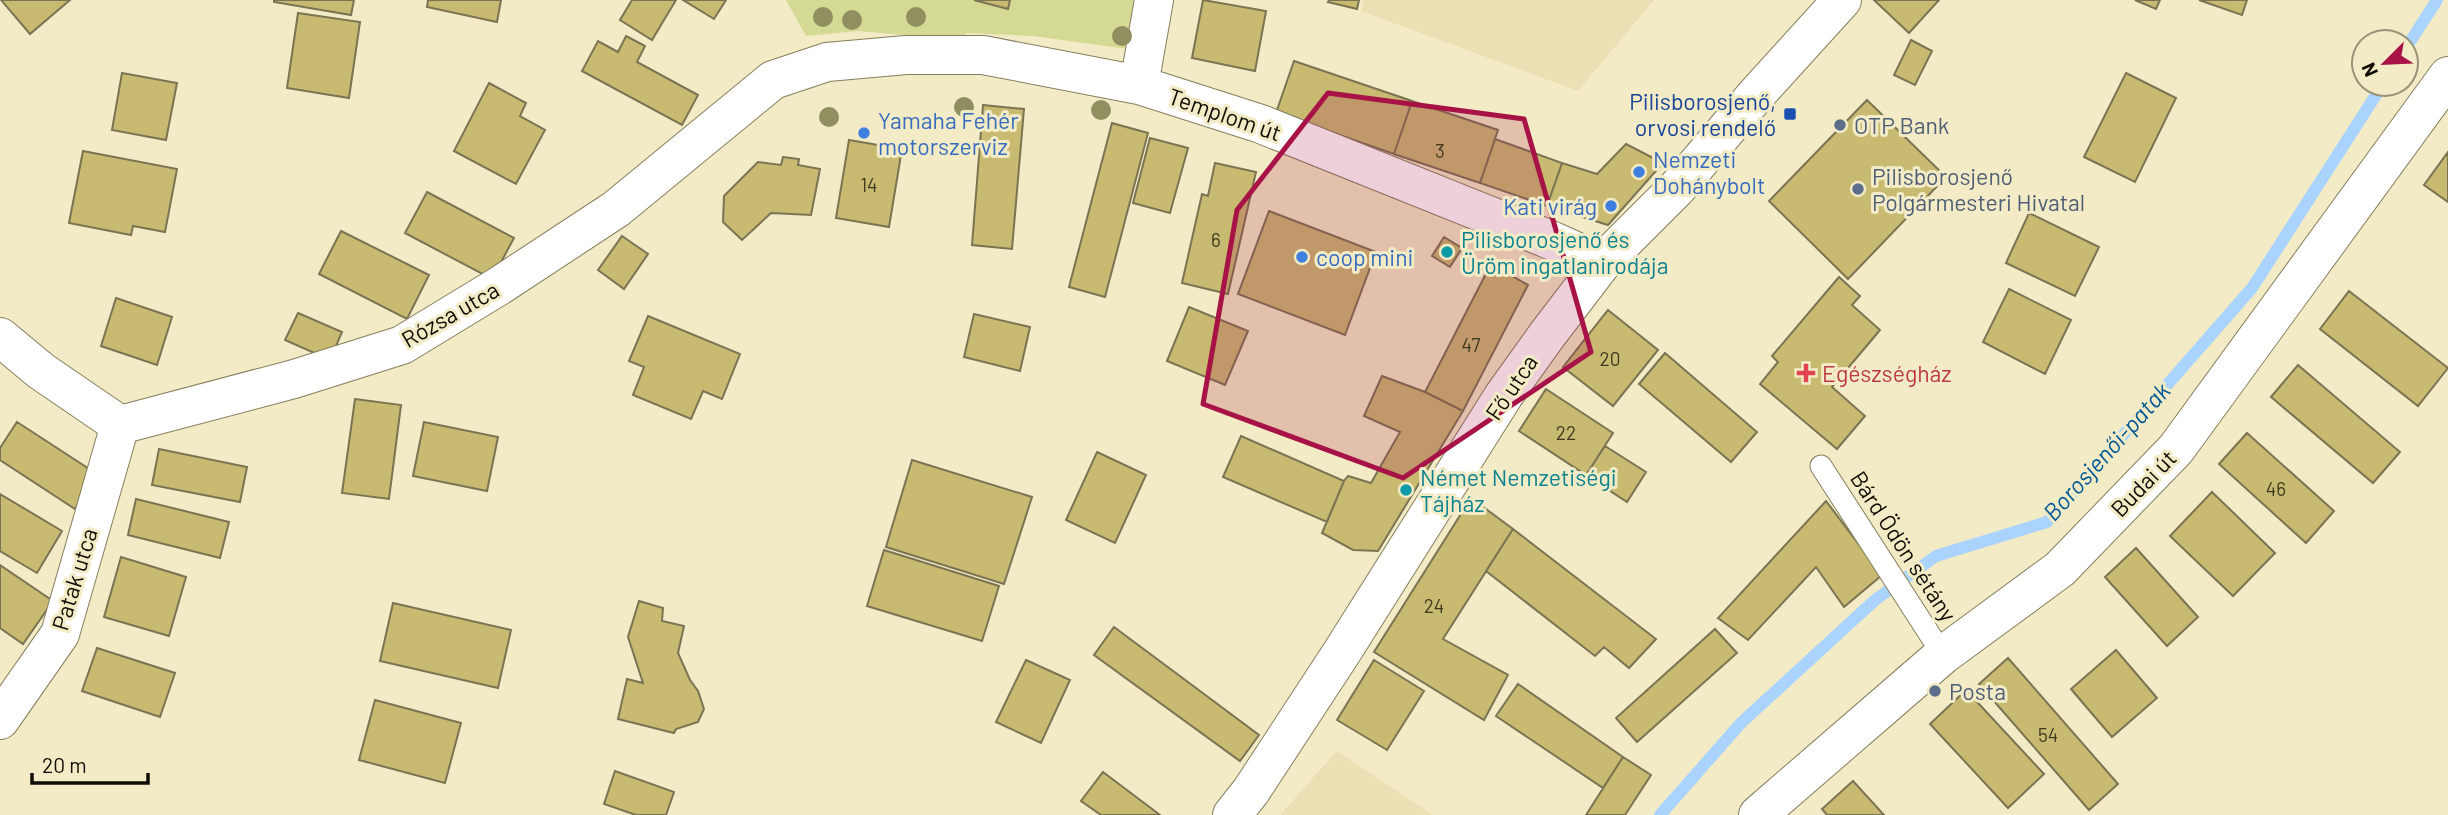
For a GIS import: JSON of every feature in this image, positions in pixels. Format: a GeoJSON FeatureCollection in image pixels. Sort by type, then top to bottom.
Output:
{"type":"FeatureCollection","features":[{"type":"Feature","properties":{"kind":"street"},"geometry":{"type":"LineString","coordinates":[[1139,85],[1154,0]]}},
{"type":"Feature","properties":{"kind":"street","name":"Fő utca"},"geometry":{"type":"LineString","coordinates":[[1232,815],[1251,791],[1342,652],[1504,395],[1602,263],[1677,188],[1754,97],[1842,0]]}},
{"type":"Feature","properties":{"kind":"street","name":"Templom út"},"geometry":{"type":"LineString","coordinates":[[827,62],[906,55],[983,55],[1139,85],[1261,124],[1602,263]]}},
{"type":"Feature","properties":{"kind":"street","name":"Rózsa utca"},"geometry":{"type":"LineString","coordinates":[[120,425],[294,379],[402,345],[499,286],[616,209],[773,80],[827,62]]}},
{"type":"Feature","properties":{"kind":"street","name":"Budai út"},"geometry":{"type":"LineString","coordinates":[[1758,815],[1943,655],[2060,569],[2176,449],[2448,76]]}},
{"type":"Feature","properties":{"kind":"street"},"geometry":{"type":"LineString","coordinates":[[0,337],[41,371],[120,425]]}},
{"type":"Feature","properties":{"kind":"street","name":"Patak utca"},"geometry":{"type":"LineString","coordinates":[[0,720],[60,634],[120,425]]}},
{"type":"Feature","properties":{"kind":"lane","name":"Bárd Ödön sétány"},"geometry":{"type":"LineString","coordinates":[[1821,466],[1943,655]]}},
{"type":"Feature","properties":{"kind":"highlighted area"},"geometry":{"type":"Polygon","coordinates":[[[1328,93],[1524,119],[1591,352],[1403,478],[1203,404],[1237,210],[1328,93]]]}},
{"type":"Feature","properties":{"kind":"shaded area"},"geometry":{"type":"Polygon","coordinates":[[[1364,0],[1654,0],[1578,91],[1361,11],[1364,0]]]}},
{"type":"Feature","properties":{"kind":"shaded area"},"geometry":{"type":"Polygon","coordinates":[[[1337,751],[1433,815],[1280,815],[1337,751]]]}},
{"type":"Feature","properties":{"kind":"green space"},"geometry":{"type":"Polygon","coordinates":[[[786,0],[1136,0],[1128,49],[1033,36],[966,33],[964,40],[858,31],[806,36],[786,0]]]}},
{"type":"Feature","properties":{"kind":"building"},"geometry":{"type":"Polygon","coordinates":[[[1,0],[70,0],[30,34],[1,0]]]}},
{"type":"Feature","properties":{"kind":"building"},"geometry":{"type":"Polygon","coordinates":[[[274,0],[354,0],[351,15],[274,0]]]}},
{"type":"Feature","properties":{"kind":"building"},"geometry":{"type":"Polygon","coordinates":[[[428,0],[501,0],[497,22],[427,7],[428,0]]]}},
{"type":"Feature","properties":{"kind":"building"},"geometry":{"type":"Polygon","coordinates":[[[632,0],[676,0],[652,40],[620,20],[632,0]]]}},
{"type":"Feature","properties":{"kind":"building"},"geometry":{"type":"Polygon","coordinates":[[[683,0],[726,0],[714,19],[683,0]]]}},
{"type":"Feature","properties":{"kind":"building"},"geometry":{"type":"Polygon","coordinates":[[[974,0],[1010,0],[1008,9],[974,0]]]}},
{"type":"Feature","properties":{"kind":"building"},"geometry":{"type":"Polygon","coordinates":[[[1203,0],[1266,11],[1255,71],[1192,58],[1203,0]]]}},
{"type":"Feature","properties":{"kind":"building"},"geometry":{"type":"Polygon","coordinates":[[[1359,0],[1357,9],[1328,2],[1359,0]]]}},
{"type":"Feature","properties":{"kind":"building"},"geometry":{"type":"Polygon","coordinates":[[[1874,0],[1939,0],[1909,33],[1874,0]]]}},
{"type":"Feature","properties":{"kind":"building"},"geometry":{"type":"Polygon","coordinates":[[[2135,0],[2160,0],[2156,9],[2135,0]]]}},
{"type":"Feature","properties":{"kind":"building"},"geometry":{"type":"Polygon","coordinates":[[[2199,0],[2247,0],[2242,15],[2199,0]]]}},
{"type":"Feature","properties":{"kind":"building"},"geometry":{"type":"Polygon","coordinates":[[[298,13],[360,22],[349,98],[287,88],[298,13]]]}},
{"type":"Feature","properties":{"kind":"building"},"geometry":{"type":"Polygon","coordinates":[[[626,36],[645,46],[637,62],[698,95],[682,125],[582,71],[598,41],[618,52],[626,36]]]}},
{"type":"Feature","properties":{"kind":"building"},"geometry":{"type":"Polygon","coordinates":[[[1911,40],[1932,51],[1915,85],[1894,75],[1911,40]]]}},
{"type":"Feature","properties":{"kind":"building"},"geometry":{"type":"Polygon","coordinates":[[[1294,61],[1412,101],[1394,154],[1276,113],[1294,61]]]}},
{"type":"Feature","properties":{"kind":"building"},"geometry":{"type":"Polygon","coordinates":[[[122,73],[177,83],[166,140],[112,130],[122,73]]]}},
{"type":"Feature","properties":{"kind":"building"},"geometry":{"type":"Polygon","coordinates":[[[2126,73],[2176,98],[2135,182],[2084,157],[2126,73]]]}},
{"type":"Feature","properties":{"kind":"building"},"geometry":{"type":"Polygon","coordinates":[[[489,83],[526,103],[520,116],[545,130],[516,184],[454,151],[489,83]]]}},
{"type":"Feature","properties":{"kind":"building","name":"Pilisborosjenő Polgármesteri Hivatal"},"geometry":{"type":"Polygon","coordinates":[[[1867,100],[1946,177],[1848,279],[1769,201],[1867,100]]]}},
{"type":"Feature","properties":{"kind":"building"},"geometry":{"type":"Polygon","coordinates":[[[1412,101],[1498,130],[1480,183],[1394,154],[1412,101]]]}},
{"type":"Feature","properties":{"kind":"building"},"geometry":{"type":"Polygon","coordinates":[[[983,105],[1024,109],[1012,249],[972,245],[983,105]]]}},
{"type":"Feature","properties":{"kind":"building"},"geometry":{"type":"Polygon","coordinates":[[[1112,123],[1148,133],[1105,297],[1069,287],[1112,123]]]}},
{"type":"Feature","properties":{"kind":"building"},"geometry":{"type":"Polygon","coordinates":[[[1150,138],[1188,148],[1170,213],[1133,203],[1150,138]]]}},
{"type":"Feature","properties":{"kind":"building"},"geometry":{"type":"Polygon","coordinates":[[[1495,139],[1562,163],[1547,206],[1480,183],[1495,139]]]}},
{"type":"Feature","properties":{"kind":"building"},"geometry":{"type":"Polygon","coordinates":[[[849,140],[902,149],[889,227],[836,218],[849,140]]]}},
{"type":"Feature","properties":{"kind":"building"},"geometry":{"type":"Polygon","coordinates":[[[1626,144],[1663,163],[1608,225],[1547,206],[1562,163],[1597,174],[1626,144]]]}},
{"type":"Feature","properties":{"kind":"building"},"geometry":{"type":"Polygon","coordinates":[[[83,151],[177,169],[165,232],[133,226],[131,235],[69,223],[83,151]]]}},
{"type":"Feature","properties":{"kind":"building"},"geometry":{"type":"Polygon","coordinates":[[[2448,152],[2448,202],[2424,185],[2448,152]]]}},
{"type":"Feature","properties":{"kind":"building"},"geometry":{"type":"Polygon","coordinates":[[[783,157],[799,159],[798,165],[820,169],[811,215],[771,213],[742,240],[723,222],[724,196],[758,162],[781,165],[783,157]]]}},
{"type":"Feature","properties":{"kind":"building"},"geometry":{"type":"Polygon","coordinates":[[[1215,163],[1256,172],[1228,294],[1182,283],[1202,194],[1208,196],[1215,163]]]}},
{"type":"Feature","properties":{"kind":"building"},"geometry":{"type":"Polygon","coordinates":[[[427,192],[514,238],[492,279],[405,233],[427,192]]]}},
{"type":"Feature","properties":{"kind":"building"},"geometry":{"type":"Polygon","coordinates":[[[1269,211],[1376,252],[1345,335],[1238,294],[1269,211]]]}},
{"type":"Feature","properties":{"kind":"building"},"geometry":{"type":"Polygon","coordinates":[[[2029,213],[2099,247],[2075,296],[2006,263],[2029,213]]]}},
{"type":"Feature","properties":{"kind":"building"},"geometry":{"type":"Polygon","coordinates":[[[341,231],[429,275],[407,319],[319,274],[341,231]]]}},
{"type":"Feature","properties":{"kind":"building"},"geometry":{"type":"Polygon","coordinates":[[[622,236],[648,254],[624,289],[598,270],[622,236]]]}},
{"type":"Feature","properties":{"kind":"building","name":"Pilisborosjenő és Üröm ingatlanirodája"},"geometry":{"type":"Polygon","coordinates":[[[1444,237],[1462,248],[1450,267],[1432,256],[1444,237]]]}},
{"type":"Feature","properties":{"kind":"building"},"geometry":{"type":"Polygon","coordinates":[[[1491,264],[1528,285],[1463,411],[1425,392],[1491,264]]]}},
{"type":"Feature","properties":{"kind":"building","name":"Egészségház"},"geometry":{"type":"Polygon","coordinates":[[[1839,277],[1860,296],[1852,305],[1880,330],[1832,387],[1865,416],[1837,449],[1760,384],[1778,362],[1772,356],[1839,277]]]}},
{"type":"Feature","properties":{"kind":"building"},"geometry":{"type":"Polygon","coordinates":[[[2009,289],[2071,320],[2045,374],[1983,342],[2009,289]]]}},
{"type":"Feature","properties":{"kind":"building"},"geometry":{"type":"Polygon","coordinates":[[[2349,291],[2448,368],[2418,406],[2320,329],[2349,291]]]}},
{"type":"Feature","properties":{"kind":"building"},"geometry":{"type":"Polygon","coordinates":[[[116,298],[172,317],[157,365],[101,346],[116,298]]]}},
{"type":"Feature","properties":{"kind":"building"},"geometry":{"type":"Polygon","coordinates":[[[1189,307],[1248,331],[1225,385],[1167,361],[1189,307]]]}},
{"type":"Feature","properties":{"kind":"building"},"geometry":{"type":"Polygon","coordinates":[[[1608,310],[1658,350],[1613,406],[1563,367],[1608,310]]]}},
{"type":"Feature","properties":{"kind":"building"},"geometry":{"type":"Polygon","coordinates":[[[298,313],[342,332],[330,360],[285,340],[298,313]]]}},
{"type":"Feature","properties":{"kind":"building"},"geometry":{"type":"Polygon","coordinates":[[[974,314],[1030,327],[1020,371],[964,357],[974,314]]]}},
{"type":"Feature","properties":{"kind":"building"},"geometry":{"type":"Polygon","coordinates":[[[648,316],[740,354],[722,399],[703,391],[691,419],[633,395],[644,367],[629,361],[648,316]]]}},
{"type":"Feature","properties":{"kind":"building"},"geometry":{"type":"Polygon","coordinates":[[[1665,353],[1757,432],[1731,462],[1639,384],[1665,353]]]}},
{"type":"Feature","properties":{"kind":"building"},"geometry":{"type":"Polygon","coordinates":[[[2298,365],[2400,452],[2373,483],[2271,397],[2298,365]]]}},
{"type":"Feature","properties":{"kind":"building"},"geometry":{"type":"Polygon","coordinates":[[[1382,376],[1425,392],[1463,411],[1378,551],[1353,550],[1322,533],[1344,481],[1348,476],[1371,483],[1400,432],[1364,416],[1382,376]]]}},
{"type":"Feature","properties":{"kind":"building"},"geometry":{"type":"Polygon","coordinates":[[[1546,389],[1613,433],[1586,475],[1519,431],[1546,389]]]}},
{"type":"Feature","properties":{"kind":"building"},"geometry":{"type":"Polygon","coordinates":[[[355,399],[401,405],[389,499],[342,493],[355,399]]]}},
{"type":"Feature","properties":{"kind":"building"},"geometry":{"type":"Polygon","coordinates":[[[17,422],[97,474],[75,509],[0,460],[0,448],[17,422]]]}},
{"type":"Feature","properties":{"kind":"building"},"geometry":{"type":"Polygon","coordinates":[[[424,422],[498,437],[487,491],[413,476],[424,422]]]}},
{"type":"Feature","properties":{"kind":"building"},"geometry":{"type":"Polygon","coordinates":[[[2247,433],[2334,511],[2306,543],[2219,464],[2247,433]]]}},
{"type":"Feature","properties":{"kind":"building"},"geometry":{"type":"Polygon","coordinates":[[[1241,436],[1344,481],[1327,522],[1223,477],[1241,436]]]}},
{"type":"Feature","properties":{"kind":"building"},"geometry":{"type":"Polygon","coordinates":[[[1605,446],[1646,472],[1627,502],[1586,475],[1605,446]]]}},
{"type":"Feature","properties":{"kind":"building"},"geometry":{"type":"Polygon","coordinates":[[[159,449],[247,467],[240,502],[152,485],[159,449]]]}},
{"type":"Feature","properties":{"kind":"building"},"geometry":{"type":"Polygon","coordinates":[[[1097,452],[1146,475],[1115,543],[1066,520],[1097,452]]]}},
{"type":"Feature","properties":{"kind":"building"},"geometry":{"type":"Polygon","coordinates":[[[912,460],[1032,497],[1004,584],[886,547],[912,460]]]}},
{"type":"Feature","properties":{"kind":"building"},"geometry":{"type":"Polygon","coordinates":[[[2212,492],[2275,553],[2233,596],[2170,536],[2212,492]]]}},
{"type":"Feature","properties":{"kind":"building"},"geometry":{"type":"Polygon","coordinates":[[[0,494],[62,531],[37,573],[0,551],[0,494]]]}},
{"type":"Feature","properties":{"kind":"building"},"geometry":{"type":"Polygon","coordinates":[[[1471,498],[1513,529],[1443,639],[1508,675],[1484,720],[1374,652],[1471,498]]]}},
{"type":"Feature","properties":{"kind":"building"},"geometry":{"type":"Polygon","coordinates":[[[136,499],[229,522],[220,558],[128,535],[136,499]]]}},
{"type":"Feature","properties":{"kind":"building"},"geometry":{"type":"Polygon","coordinates":[[[1826,501],[1882,575],[1844,607],[1816,567],[1748,640],[1718,618],[1826,501]]]}},
{"type":"Feature","properties":{"kind":"building"},"geometry":{"type":"Polygon","coordinates":[[[1513,529],[1656,639],[1629,668],[1604,647],[1595,656],[1486,571],[1513,529]]]}},
{"type":"Feature","properties":{"kind":"building"},"geometry":{"type":"Polygon","coordinates":[[[2136,548],[2198,617],[2167,646],[2105,577],[2136,548]]]}},
{"type":"Feature","properties":{"kind":"building"},"geometry":{"type":"Polygon","coordinates":[[[884,550],[999,586],[982,641],[867,606],[884,550]]]}},
{"type":"Feature","properties":{"kind":"building"},"geometry":{"type":"Polygon","coordinates":[[[121,557],[186,577],[169,636],[104,617],[121,557]]]}},
{"type":"Feature","properties":{"kind":"building"},"geometry":{"type":"Polygon","coordinates":[[[0,565],[53,601],[23,644],[0,628],[0,565]]]}},
{"type":"Feature","properties":{"kind":"building"},"geometry":{"type":"Polygon","coordinates":[[[639,601],[663,608],[662,621],[684,626],[678,653],[698,691],[704,709],[698,722],[676,729],[674,733],[618,719],[627,679],[643,683],[628,637],[639,601]]]}},
{"type":"Feature","properties":{"kind":"building"},"geometry":{"type":"Polygon","coordinates":[[[393,603],[511,630],[498,688],[380,661],[393,603]]]}},
{"type":"Feature","properties":{"kind":"building"},"geometry":{"type":"Polygon","coordinates":[[[1114,627],[1259,735],[1240,761],[1094,655],[1114,627]]]}},
{"type":"Feature","properties":{"kind":"building"},"geometry":{"type":"Polygon","coordinates":[[[1715,629],[1737,653],[1637,742],[1616,718],[1715,629]]]}},
{"type":"Feature","properties":{"kind":"building"},"geometry":{"type":"Polygon","coordinates":[[[97,648],[175,673],[160,717],[82,691],[97,648]]]}},
{"type":"Feature","properties":{"kind":"building"},"geometry":{"type":"Polygon","coordinates":[[[2116,650],[2157,698],[2112,737],[2071,689],[2116,650]]]}},
{"type":"Feature","properties":{"kind":"building"},"geometry":{"type":"Polygon","coordinates":[[[2008,658],[2118,784],[2089,810],[1979,684],[2008,658]]]}},
{"type":"Feature","properties":{"kind":"building"},"geometry":{"type":"Polygon","coordinates":[[[1026,660],[1070,680],[1041,743],[996,722],[1026,660]]]}},
{"type":"Feature","properties":{"kind":"building"},"geometry":{"type":"Polygon","coordinates":[[[1374,660],[1424,691],[1387,750],[1337,720],[1374,660]]]}},
{"type":"Feature","properties":{"kind":"building"},"geometry":{"type":"Polygon","coordinates":[[[1518,684],[1623,757],[1603,788],[1496,716],[1518,684]]]}},
{"type":"Feature","properties":{"kind":"building"},"geometry":{"type":"Polygon","coordinates":[[[1966,690],[2044,774],[2008,808],[1930,724],[1966,690]]]}},
{"type":"Feature","properties":{"kind":"building"},"geometry":{"type":"Polygon","coordinates":[[[375,700],[461,723],[445,783],[359,760],[375,700]]]}},
{"type":"Feature","properties":{"kind":"building"},"geometry":{"type":"Polygon","coordinates":[[[1623,757],[1651,775],[1625,815],[1586,815],[1623,757]]]}},
{"type":"Feature","properties":{"kind":"building"},"geometry":{"type":"Polygon","coordinates":[[[615,771],[674,792],[666,815],[636,815],[604,804],[615,771]]]}},
{"type":"Feature","properties":{"kind":"building"},"geometry":{"type":"Polygon","coordinates":[[[1103,772],[1160,815],[1101,815],[1081,801],[1103,772]]]}},
{"type":"Feature","properties":{"kind":"building"},"geometry":{"type":"Polygon","coordinates":[[[1853,781],[1884,815],[1827,815],[1822,809],[1853,781]]]}},
{"type":"Feature","properties":{"kind":"waterway","name":"Borosjenői-patak"},"geometry":{"type":"LineString","coordinates":[[2419,28],[2437,0]]}},
{"type":"Feature","properties":{"kind":"waterway","name":"Borosjenői-patak"},"geometry":{"type":"LineString","coordinates":[[1660,815],[1741,723],[1875,600],[1936,556],[2047,522],[2252,288],[2374,98]]}},
{"type":"Feature","properties":{"kind":"place","name":"Pilisborosjenő, orvosi rendelő"},"geometry":{"type":"Point","coordinates":[1790,114]}},
{"type":"Feature","properties":{"kind":"place","name":"OTP Bank"},"geometry":{"type":"Point","coordinates":[1840,125]}},
{"type":"Feature","properties":{"kind":"place","name":"Yamaha Fehér motorszerviz"},"geometry":{"type":"Point","coordinates":[864,133]}},
{"type":"Feature","properties":{"kind":"place","name":"Nemzeti Dohánybolt"},"geometry":{"type":"Point","coordinates":[1639,172]}},
{"type":"Feature","properties":{"kind":"place","name":"Pilisborosjenő Polgármesteri Hivatal"},"geometry":{"type":"Point","coordinates":[1858,189]}},
{"type":"Feature","properties":{"kind":"place","name":"Kati virág"},"geometry":{"type":"Point","coordinates":[1611,206]}},
{"type":"Feature","properties":{"kind":"place","name":"Pilisborosjenő és Üröm ingatlanirodája"},"geometry":{"type":"Point","coordinates":[1447,252]}},
{"type":"Feature","properties":{"kind":"place","name":"coop mini"},"geometry":{"type":"Point","coordinates":[1302,257]}},
{"type":"Feature","properties":{"kind":"place","name":"Egészségház"},"geometry":{"type":"Point","coordinates":[1806,373]}},
{"type":"Feature","properties":{"kind":"place","name":"Német Nemzetiségi Tájház"},"geometry":{"type":"Point","coordinates":[1406,490]}},
{"type":"Feature","properties":{"kind":"place","name":"Posta"},"geometry":{"type":"Point","coordinates":[1935,691]}}]}
